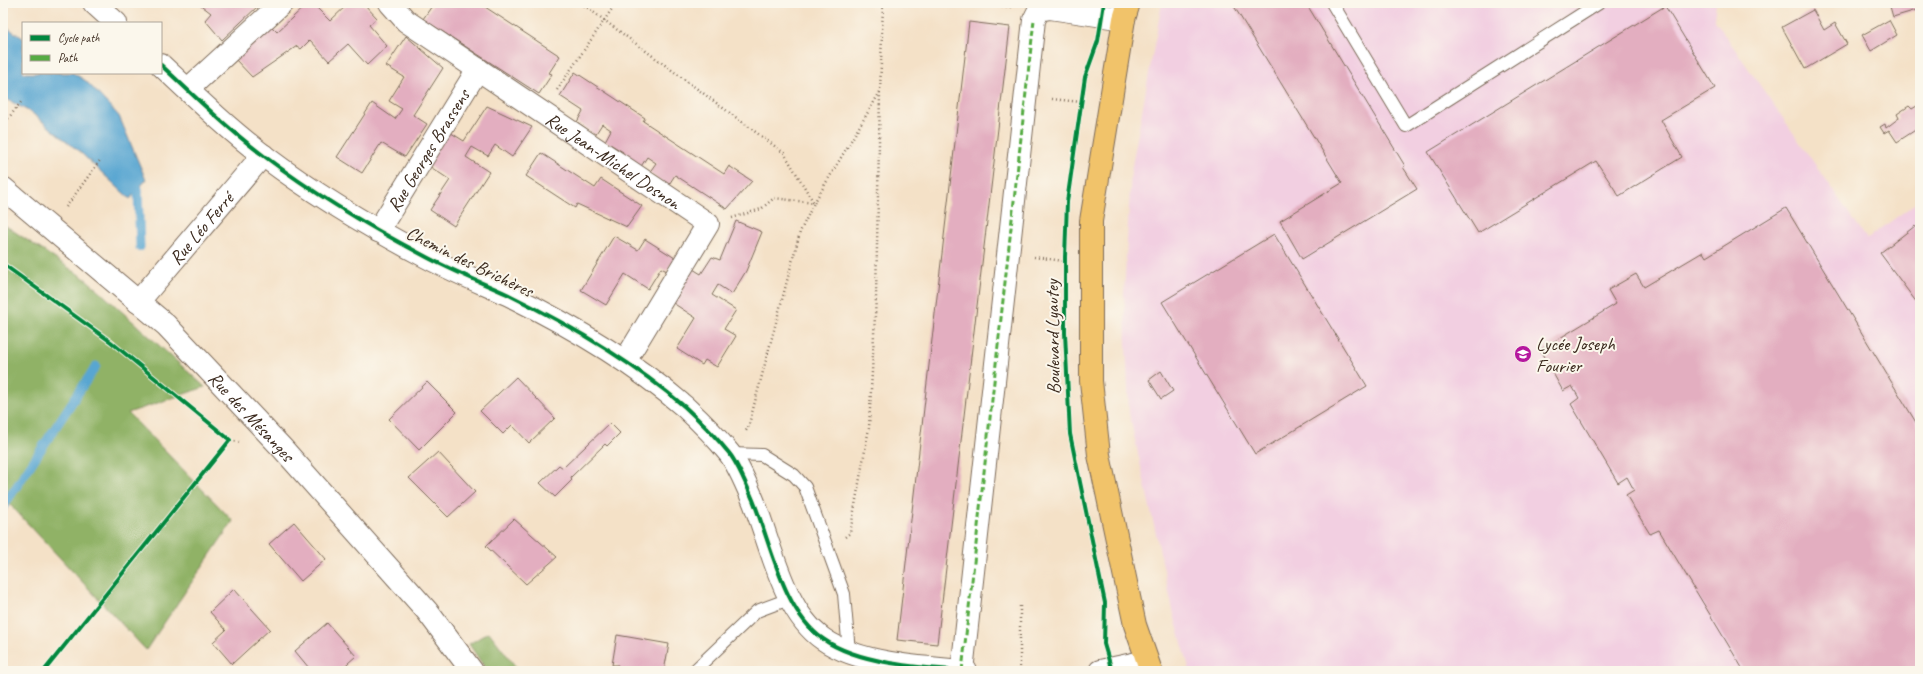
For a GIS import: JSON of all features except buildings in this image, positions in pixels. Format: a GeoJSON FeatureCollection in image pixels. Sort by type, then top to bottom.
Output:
{"type":"FeatureCollection","features":[{"type":"Feature","properties":{"kind":"main road","name":"Boulevard Lyautey"},"geometry":{"type":"LineString","coordinates":[[1127,11],[1091,221],[1091,381],[1100,455],[1136,625],[1149,666]]}},
{"type":"Feature","properties":{"kind":"street"},"geometry":{"type":"LineString","coordinates":[[94,3],[115,22]]}},
{"type":"Feature","properties":{"kind":"street"},"geometry":{"type":"LineString","coordinates":[[188,89],[282,3]]}},
{"type":"Feature","properties":{"kind":"street","name":"Rue Jean-Michel Dosnon"},"geometry":{"type":"LineString","coordinates":[[390,3],[406,21],[543,111],[708,224]]}},
{"type":"Feature","properties":{"kind":"street"},"geometry":{"type":"LineString","coordinates":[[959,671],[1037,15],[1050,8],[1127,11]]}},
{"type":"Feature","properties":{"kind":"street","name":"Chemin des Brichères"},"geometry":{"type":"LineString","coordinates":[[162,66],[263,155],[325,198],[378,231],[424,256],[509,296],[570,327],[625,361],[686,408],[730,454],[752,498],[789,599],[804,622],[824,640],[878,666],[959,671]]}},
{"type":"Feature","properties":{"kind":"street","name":"Rue Georges Brassens"},"geometry":{"type":"LineString","coordinates":[[378,231],[478,69]]}},
{"type":"Feature","properties":{"kind":"street","name":"Rue Léo Ferré"},"geometry":{"type":"LineString","coordinates":[[138,302],[263,155]]}},
{"type":"Feature","properties":{"kind":"street","name":"Rue des Mésanges"},"geometry":{"type":"LineString","coordinates":[[3,188],[166,325],[283,449],[427,611],[472,671]]}},
{"type":"Feature","properties":{"kind":"street"},"geometry":{"type":"LineString","coordinates":[[625,361],[708,224]]}},
{"type":"Feature","properties":{"kind":"street"},"geometry":{"type":"LineString","coordinates":[[1100,671],[1149,666]]}},
{"type":"Feature","properties":{"kind":"lane"},"geometry":{"type":"LineString","coordinates":[[1332,3],[1406,126],[1599,3]]}},
{"type":"Feature","properties":{"kind":"lane"},"geometry":{"type":"LineString","coordinates":[[730,454],[762,455],[794,475],[805,487],[844,594],[848,652]]}},
{"type":"Feature","properties":{"kind":"lane"},"geometry":{"type":"LineString","coordinates":[[694,671],[757,611],[789,599]]}},
{"type":"Feature","properties":{"kind":"path"},"geometry":{"type":"LineString","coordinates":[[581,3],[784,153],[814,203]]}},
{"type":"Feature","properties":{"kind":"path"},"geometry":{"type":"LineString","coordinates":[[543,111],[616,3]]}},
{"type":"Feature","properties":{"kind":"path"},"geometry":{"type":"LineString","coordinates":[[830,553],[850,533],[869,428],[876,297],[883,3]]}},
{"type":"Feature","properties":{"kind":"path"},"geometry":{"type":"LineString","coordinates":[[978,3],[1037,15]]}},
{"type":"Feature","properties":{"kind":"path"},"geometry":{"type":"LineString","coordinates":[[730,454],[748,428],[800,232],[814,203],[880,92]]}},
{"type":"Feature","properties":{"kind":"path"},"geometry":{"type":"LineString","coordinates":[[1080,110],[1082,96]]}},
{"type":"Feature","properties":{"kind":"path"},"geometry":{"type":"LineString","coordinates":[[3,125],[22,101]]}},
{"type":"Feature","properties":{"kind":"path"},"geometry":{"type":"LineString","coordinates":[[63,211],[101,159]]}},
{"type":"Feature","properties":{"kind":"path"},"geometry":{"type":"LineString","coordinates":[[708,224],[745,215],[761,209],[774,198],[814,203]]}},
{"type":"Feature","properties":{"kind":"path"},"geometry":{"type":"LineString","coordinates":[[3,264],[110,342],[230,440]]}},
{"type":"Feature","properties":{"kind":"path"},"geometry":{"type":"LineString","coordinates":[[1020,605],[1020,671]]}},
{"type":"Feature","properties":{"kind":"shaded area","name":"Lycée Joseph Fourier"},"geometry":{"type":"Polygon","coordinates":[[[1162,3],[1716,3],[1714,19],[1867,239],[1920,200],[1920,671],[1190,671],[1174,615],[1129,413],[1124,294],[1131,171],[1162,3]]]}},
{"type":"Feature","properties":{"kind":"green space"},"geometry":{"type":"Polygon","coordinates":[[[3,224],[87,280],[205,387],[128,413],[233,521],[146,650],[3,497],[3,224]]]}},
{"type":"Feature","properties":{"kind":"green space"},"geometry":{"type":"Polygon","coordinates":[[[489,632],[519,671],[487,671],[469,644],[489,632]]]}},
{"type":"Feature","properties":{"kind":"water"},"geometry":{"type":"Polygon","coordinates":[[[3,25],[22,37],[22,74],[75,74],[86,81],[119,116],[146,180],[130,199],[81,153],[32,113],[3,97],[3,25]]]}},
{"type":"Feature","properties":{"kind":"waterway"},"geometry":{"type":"LineString","coordinates":[[130,180],[138,190],[140,247]]}},
{"type":"Feature","properties":{"kind":"waterway"},"geometry":{"type":"LineString","coordinates":[[3,507],[96,366]]}},
{"type":"Feature","properties":{"kind":"marked path"},"geometry":{"type":"LineString","coordinates":[[962,671],[1034,20]]}},
{"type":"Feature","properties":{"kind":"cycle path"},"geometry":{"type":"LineString","coordinates":[[1104,3],[1098,41],[1085,77],[1067,202],[1065,333],[1070,434],[1105,603],[1104,644],[1112,671]]}},
{"type":"Feature","properties":{"kind":"cycle path"},"geometry":{"type":"LineString","coordinates":[[162,66],[237,135],[283,170],[321,196],[380,232],[431,259],[452,270],[507,294],[577,331],[644,374],[685,407],[719,441],[736,463],[760,517],[780,576],[788,594],[798,612],[809,627],[823,639],[854,654],[873,659],[912,666],[966,671]]}},
{"type":"Feature","properties":{"kind":"cycle path"},"geometry":{"type":"LineString","coordinates":[[3,264],[111,342],[230,440],[44,671]]}},
{"type":"Feature","properties":{"kind":"place","name":"Lycée Joseph Fourier"},"geometry":{"type":"Point","coordinates":[1523,354]}}]}
